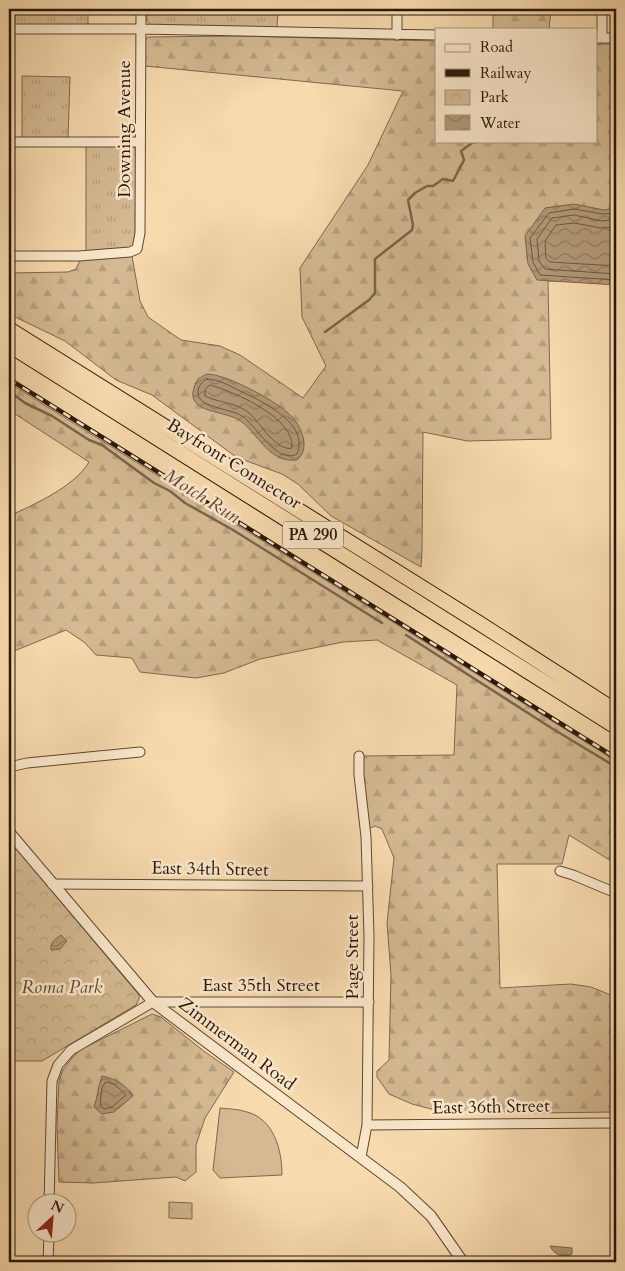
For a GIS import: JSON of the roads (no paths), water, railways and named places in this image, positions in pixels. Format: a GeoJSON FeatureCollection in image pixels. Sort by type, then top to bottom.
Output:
{"type":"FeatureCollection","features":[{"type":"Feature","properties":{"kind":"highway","name":"Bayfront Connector"},"geometry":{"type":"LineString","coordinates":[[9,329],[616,711]]}},
{"type":"Feature","properties":{"kind":"highway","name":"Bayfront Connector"},"geometry":{"type":"LineString","coordinates":[[9,345],[616,727]]}},
{"type":"Feature","properties":{"kind":"street","name":"Downing Avenue"},"geometry":{"type":"LineString","coordinates":[[9,256],[79,256],[130,252],[137,249],[140,233],[141,9]]}},
{"type":"Feature","properties":{"kind":"street"},"geometry":{"type":"LineString","coordinates":[[397,9],[397,35]]}},
{"type":"Feature","properties":{"kind":"street"},"geometry":{"type":"LineString","coordinates":[[602,9],[599,38],[616,38]]}},
{"type":"Feature","properties":{"kind":"street"},"geometry":{"type":"LineString","coordinates":[[9,29],[140,29],[435,35]]}},
{"type":"Feature","properties":{"kind":"street"},"geometry":{"type":"LineString","coordinates":[[9,142],[140,142]]}},
{"type":"Feature","properties":{"kind":"street"},"geometry":{"type":"LineString","coordinates":[[9,767],[27,763],[140,752]]}},
{"type":"Feature","properties":{"kind":"street","name":"Page Street"},"geometry":{"type":"LineString","coordinates":[[359,756],[368,886],[369,1002],[367,1125],[361,1157]]}},
{"type":"Feature","properties":{"kind":"street","name":"Zimmerman Road"},"geometry":{"type":"LineString","coordinates":[[9,832],[153,1002],[361,1157],[418,1203],[431,1216],[463,1262]]}},
{"type":"Feature","properties":{"kind":"street"},"geometry":{"type":"LineString","coordinates":[[560,871],[616,893]]}},
{"type":"Feature","properties":{"kind":"street","name":"East 34th Street"},"geometry":{"type":"LineString","coordinates":[[52,884],[368,886]]}},
{"type":"Feature","properties":{"kind":"street","name":"East 35th Street"},"geometry":{"type":"LineString","coordinates":[[49,1194],[52,1081],[56,1069],[65,1055],[77,1045],[153,1002],[369,1002]]}},
{"type":"Feature","properties":{"kind":"street","name":"East 36th Street"},"geometry":{"type":"LineString","coordinates":[[367,1125],[616,1123]]}},
{"type":"Feature","properties":{"kind":"street"},"geometry":{"type":"LineString","coordinates":[[48,1262],[49,1244]]}},
{"type":"Feature","properties":{"kind":"water"},"geometry":{"type":"Polygon","coordinates":[[[574,204],[604,210],[616,208],[616,285],[537,280],[528,264],[525,236],[545,208],[574,204]]]}},
{"type":"Feature","properties":{"kind":"water"},"geometry":{"type":"Polygon","coordinates":[[[207,374],[226,378],[251,389],[290,415],[303,435],[303,450],[299,458],[297,460],[288,460],[272,453],[236,418],[209,410],[196,403],[193,396],[195,385],[202,376],[207,374]]]}},
{"type":"Feature","properties":{"kind":"water"},"geometry":{"type":"Polygon","coordinates":[[[61,935],[67,941],[60,949],[51,950],[52,943],[61,935]]]}},
{"type":"Feature","properties":{"kind":"water"},"geometry":{"type":"Polygon","coordinates":[[[102,1076],[120,1083],[133,1096],[114,1112],[102,1114],[94,1107],[102,1076]]]}},
{"type":"Feature","properties":{"kind":"water"},"geometry":{"type":"Polygon","coordinates":[[[550,1246],[572,1248],[572,1254],[560,1255],[554,1252],[550,1246]]]}},
{"type":"Feature","properties":{"kind":"waterway"},"geometry":{"type":"LineString","coordinates":[[325,332],[369,300],[375,293],[375,259],[412,230],[413,225],[408,200],[415,193],[427,186],[433,186],[443,179],[453,181],[464,160],[461,151],[476,142]]}},
{"type":"Feature","properties":{"kind":"waterway","name":"Motch Run"},"geometry":{"type":"LineString","coordinates":[[9,391],[25,403],[52,416],[89,440],[102,445],[185,503],[233,530],[382,623]]}},
{"type":"Feature","properties":{"kind":"waterway"},"geometry":{"type":"LineString","coordinates":[[406,635],[616,767]]}},
{"type":"Feature","properties":{"kind":"railway"},"geometry":{"type":"LineString","coordinates":[[9,379],[616,758]]}},
{"type":"Feature","properties":{"kind":"park label","name":"Roma Park"},"geometry":{"type":"Point","coordinates":[62,987]}}]}
